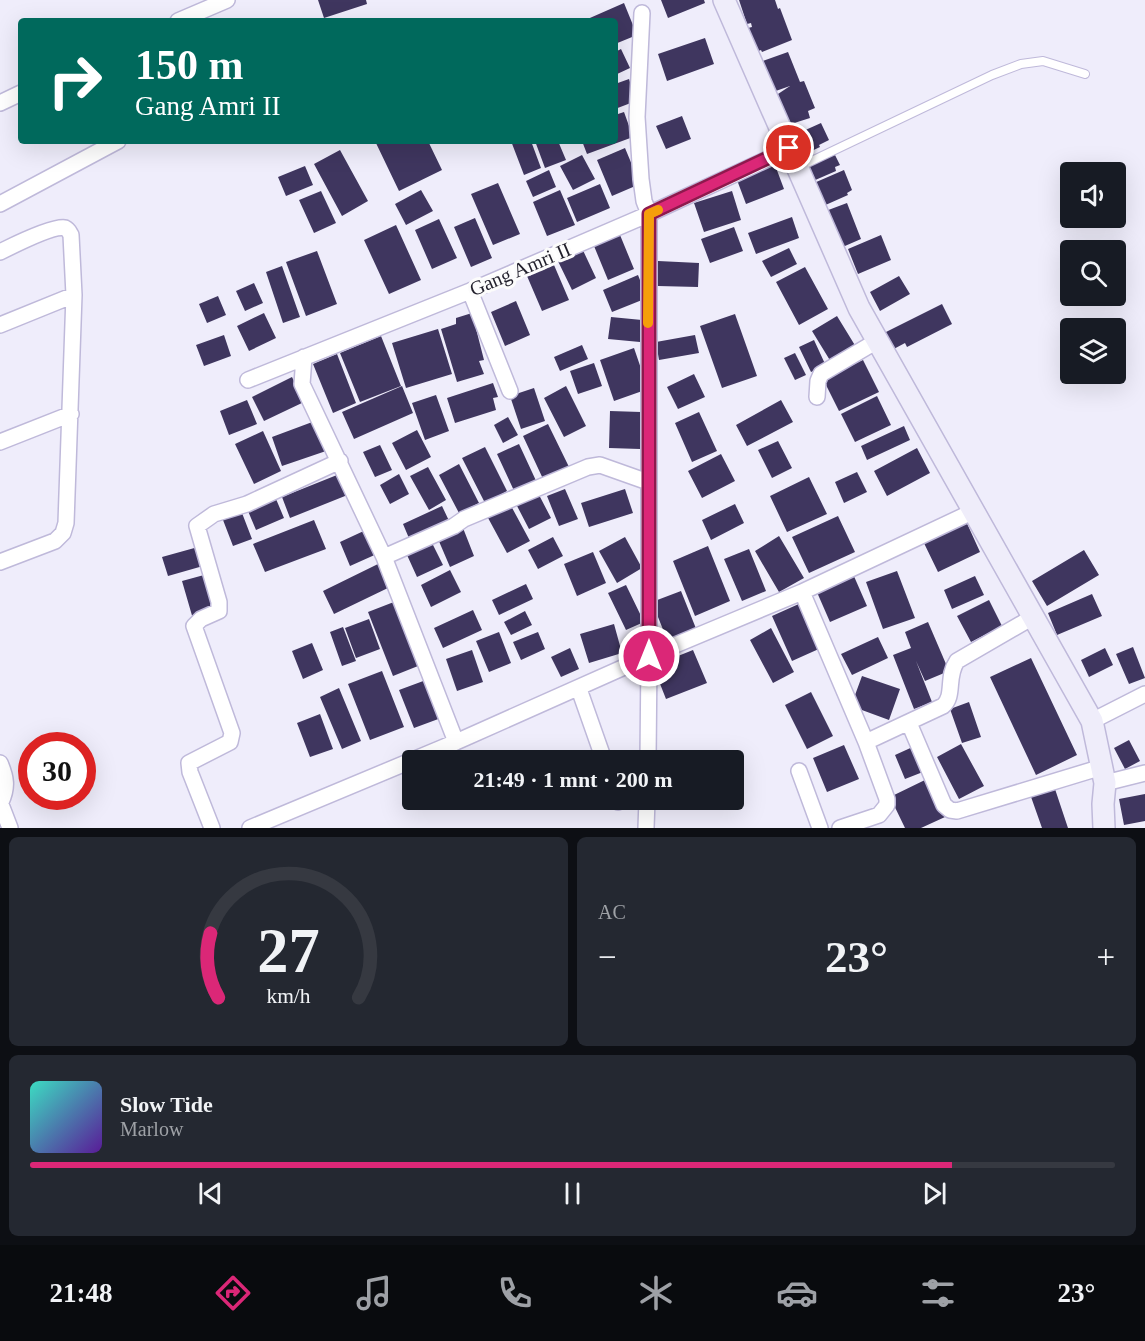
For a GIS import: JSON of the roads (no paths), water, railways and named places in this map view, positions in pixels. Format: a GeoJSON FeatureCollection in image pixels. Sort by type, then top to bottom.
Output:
{"type":"FeatureCollection","features":[{"type":"Feature","properties":{"kind":"main road"},"geometry":{"type":"LineString","coordinates":[[724,0],[859,308],[1092,721],[1104,775],[1104,828]]}},
{"type":"Feature","properties":{"kind":"street"},"geometry":{"type":"LineString","coordinates":[[185,18],[227,0]]}},
{"type":"Feature","properties":{"kind":"street"},"geometry":{"type":"LineString","coordinates":[[642,12],[636,117],[641,179],[644,201],[649,214],[648,750]]}},
{"type":"Feature","properties":{"kind":"street"},"geometry":{"type":"LineString","coordinates":[[0,103],[18,94]]}},
{"type":"Feature","properties":{"kind":"street"},"geometry":{"type":"LineString","coordinates":[[0,204],[112,144]]}},
{"type":"Feature","properties":{"kind":"street","name":"Gang Amri II"},"geometry":{"type":"LineString","coordinates":[[248,380],[470,291],[649,214],[793,158]]}},
{"type":"Feature","properties":{"kind":"street"},"geometry":{"type":"LineString","coordinates":[[0,252],[53,230],[65,228],[71,235],[74,295],[66,524],[63,533],[55,541],[0,562]]}},
{"type":"Feature","properties":{"kind":"street"},"geometry":{"type":"LineString","coordinates":[[470,291],[510,391]]}},
{"type":"Feature","properties":{"kind":"street"},"geometry":{"type":"LineString","coordinates":[[0,325],[74,295]]}},
{"type":"Feature","properties":{"kind":"street"},"geometry":{"type":"LineString","coordinates":[[817,397],[821,374],[878,341]]}},
{"type":"Feature","properties":{"kind":"street"},"geometry":{"type":"LineString","coordinates":[[304,357],[302,384],[384,557],[456,742]]}},
{"type":"Feature","properties":{"kind":"street"},"geometry":{"type":"LineString","coordinates":[[0,442],[71,414]]}},
{"type":"Feature","properties":{"kind":"street"},"geometry":{"type":"LineString","coordinates":[[212,828],[190,772],[189,763],[230,742],[232,733],[194,626],[201,619],[219,611],[219,602],[197,526],[214,514],[247,504],[340,460]]}},
{"type":"Feature","properties":{"kind":"street"},"geometry":{"type":"LineString","coordinates":[[384,557],[464,519],[588,467],[600,465],[648,482]]}},
{"type":"Feature","properties":{"kind":"street"},"geometry":{"type":"LineString","coordinates":[[250,828],[281,822],[649,656],[802,592],[974,511]]}},
{"type":"Feature","properties":{"kind":"street"},"geometry":{"type":"LineString","coordinates":[[802,592],[866,742],[887,805],[879,815],[840,828]]}},
{"type":"Feature","properties":{"kind":"street"},"geometry":{"type":"LineString","coordinates":[[866,742],[943,706],[948,702],[951,669],[957,661],[1033,617]]}},
{"type":"Feature","properties":{"kind":"street"},"geometry":{"type":"LineString","coordinates":[[579,689],[600,750]]}},
{"type":"Feature","properties":{"kind":"street"},"geometry":{"type":"LineString","coordinates":[[1092,721],[1145,693]]}},
{"type":"Feature","properties":{"kind":"street"},"geometry":{"type":"LineString","coordinates":[[909,723],[944,806],[950,810],[957,811],[1104,775],[1145,773]]}},
{"type":"Feature","properties":{"kind":"street"},"geometry":{"type":"LineString","coordinates":[[0,763],[6,778],[5,790],[0,802],[10,828]]}},
{"type":"Feature","properties":{"kind":"street"},"geometry":{"type":"LineString","coordinates":[[800,771],[820,828]]}},
{"type":"Feature","properties":{"kind":"street"},"geometry":{"type":"LineString","coordinates":[[646,828],[647,810]]}},
{"type":"Feature","properties":{"kind":"lane"},"geometry":{"type":"LineString","coordinates":[[793,158],[1021,64],[1043,61],[1085,74]]}}]}
